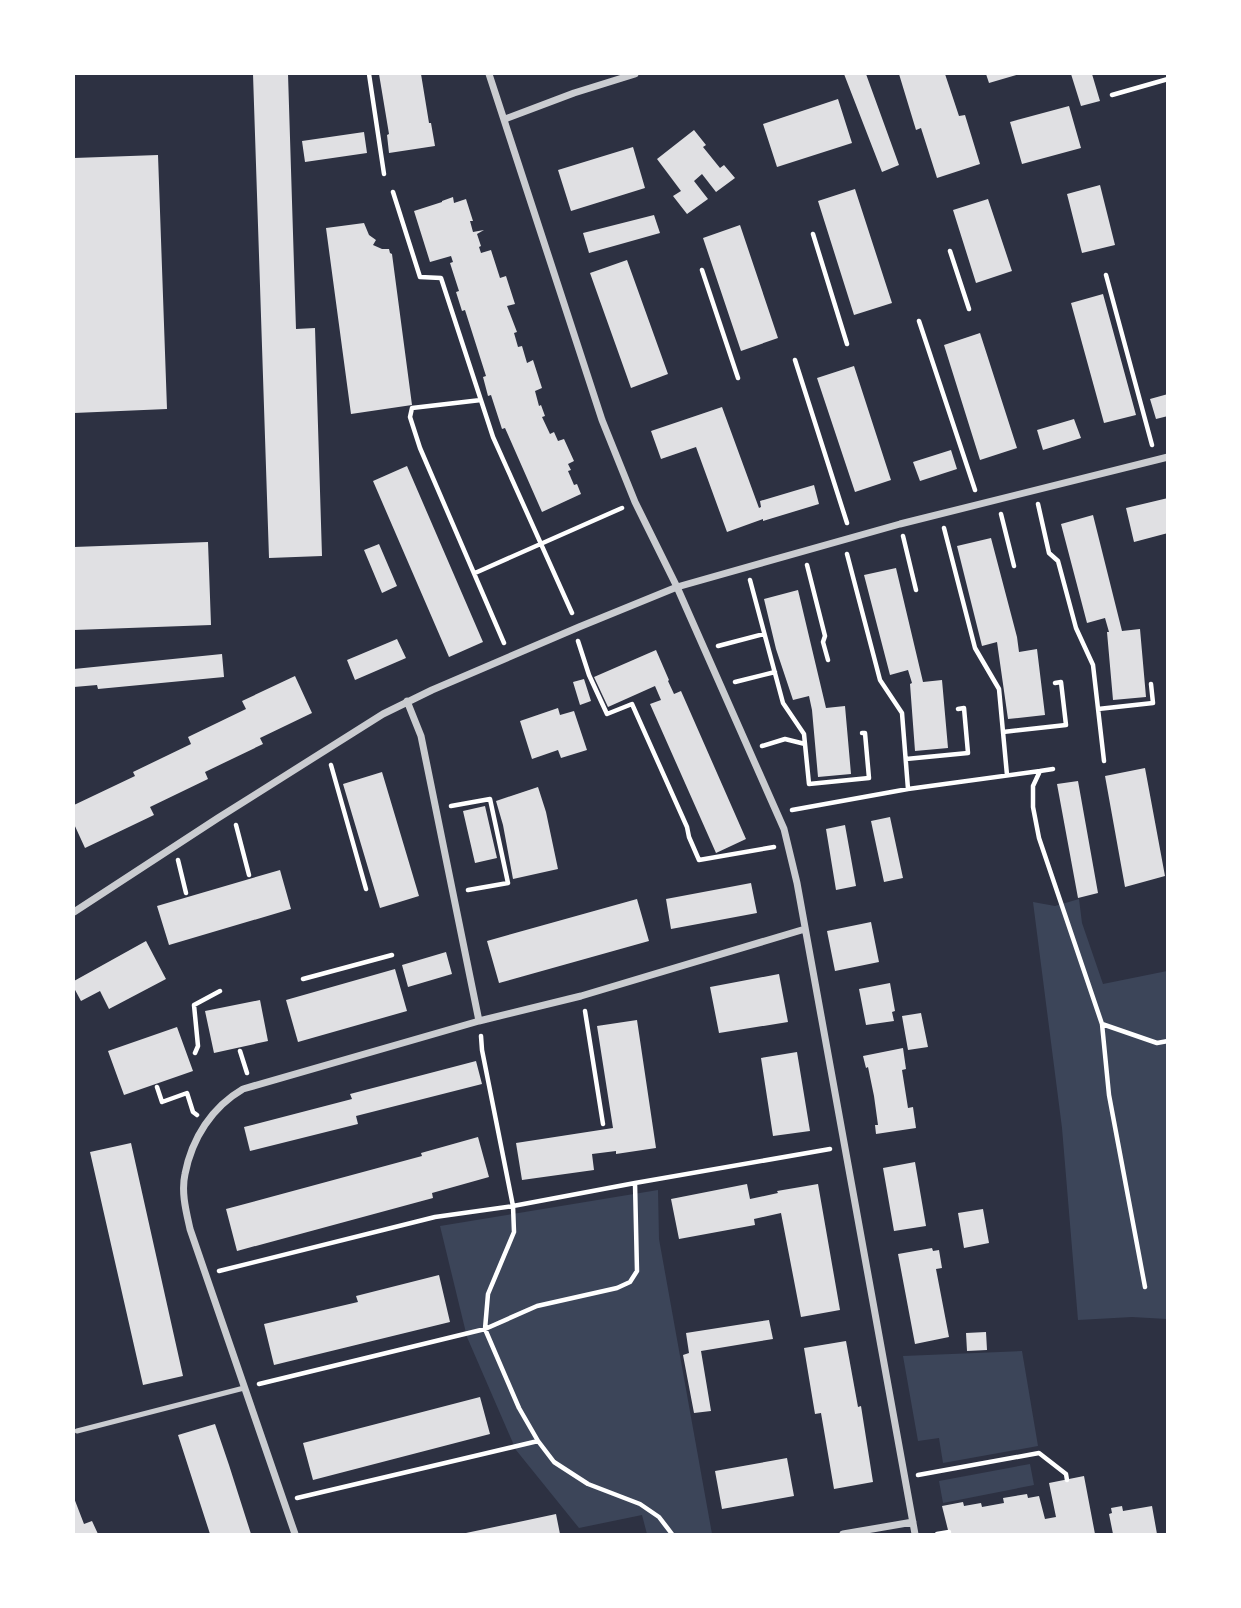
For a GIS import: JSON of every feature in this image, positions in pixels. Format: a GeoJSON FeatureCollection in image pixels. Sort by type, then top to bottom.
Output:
{"type":"FeatureCollection","features":[{"type":"Feature","properties":{"kind":"street"},"geometry":{"type":"LineString","coordinates":[[489,74],[602,419],[635,502],[677,587],[777,813],[788,844],[806,929],[915,1535]]}},
{"type":"Feature","properties":{"kind":"street"},"geometry":{"type":"LineString","coordinates":[[505,119],[635,74]]}},
{"type":"Feature","properties":{"kind":"street"},"geometry":{"type":"LineString","coordinates":[[74,912],[383,714],[407,701],[576,628],[677,587],[746,567],[900,524],[1167,457]]}},
{"type":"Feature","properties":{"kind":"street"},"geometry":{"type":"LineString","coordinates":[[407,701],[421,736],[479,1021]]}},
{"type":"Feature","properties":{"kind":"street"},"geometry":{"type":"LineString","coordinates":[[295,1535],[205,1274],[185,1206],[184,1175],[192,1149],[206,1121],[230,1096],[251,1087],[479,1021],[581,996],[806,929]]}},
{"type":"Feature","properties":{"kind":"street"},"geometry":{"type":"LineString","coordinates":[[843,1535],[913,1522]]}},
{"type":"Feature","properties":{"kind":"lane"},"geometry":{"type":"LineString","coordinates":[[76,1431],[244,1388]]}},
{"type":"Feature","properties":{"kind":"path"},"geometry":{"type":"LineString","coordinates":[[369,74],[384,174]]}},
{"type":"Feature","properties":{"kind":"path"},"geometry":{"type":"LineString","coordinates":[[1112,95],[1167,79]]}},
{"type":"Feature","properties":{"kind":"path"},"geometry":{"type":"LineString","coordinates":[[393,192],[420,277],[441,278],[493,437],[576,628],[589,675],[607,714],[632,704],[699,860],[788,844]]}},
{"type":"Feature","properties":{"kind":"path"},"geometry":{"type":"LineString","coordinates":[[813,234],[847,344]]}},
{"type":"Feature","properties":{"kind":"path"},"geometry":{"type":"LineString","coordinates":[[950,251],[969,309]]}},
{"type":"Feature","properties":{"kind":"path"},"geometry":{"type":"LineString","coordinates":[[702,270],[738,378]]}},
{"type":"Feature","properties":{"kind":"path"},"geometry":{"type":"LineString","coordinates":[[1106,275],[1156,460]]}},
{"type":"Feature","properties":{"kind":"path"},"geometry":{"type":"LineString","coordinates":[[919,321],[980,504]]}},
{"type":"Feature","properties":{"kind":"path"},"geometry":{"type":"LineString","coordinates":[[795,360],[852,537]]}},
{"type":"Feature","properties":{"kind":"path"},"geometry":{"type":"LineString","coordinates":[[481,400],[412,408],[410,416],[420,448],[510,657]]}},
{"type":"Feature","properties":{"kind":"path"},"geometry":{"type":"LineString","coordinates":[[1035,490],[1049,553],[1058,561],[1076,628],[1093,665],[1104,761]]}},
{"type":"Feature","properties":{"kind":"path"},"geometry":{"type":"LineString","coordinates":[[998,500],[1014,566]]}},
{"type":"Feature","properties":{"kind":"path"},"geometry":{"type":"LineString","coordinates":[[475,573],[635,502]]}},
{"type":"Feature","properties":{"kind":"path"},"geometry":{"type":"LineString","coordinates":[[940,514],[975,648],[999,689],[1007,775]]}},
{"type":"Feature","properties":{"kind":"path"},"geometry":{"type":"LineString","coordinates":[[900,524],[916,590]]}},
{"type":"Feature","properties":{"kind":"path"},"geometry":{"type":"LineString","coordinates":[[843,539],[880,680],[902,713],[908,789]]}},
{"type":"Feature","properties":{"kind":"path"},"geometry":{"type":"LineString","coordinates":[[804,551],[825,635],[823,642],[828,660]]}},
{"type":"Feature","properties":{"kind":"path"},"geometry":{"type":"LineString","coordinates":[[746,567],[783,703],[802,730],[809,784],[869,778],[865,733],[862,733]]}},
{"type":"Feature","properties":{"kind":"path"},"geometry":{"type":"LineString","coordinates":[[704,649],[764,635]]}},
{"type":"Feature","properties":{"kind":"path"},"geometry":{"type":"LineString","coordinates":[[720,686],[775,672]]}},
{"type":"Feature","properties":{"kind":"path"},"geometry":{"type":"LineString","coordinates":[[1003,732],[1066,725],[1061,682],[1055,683]]}},
{"type":"Feature","properties":{"kind":"path"},"geometry":{"type":"LineString","coordinates":[[1098,709],[1153,704],[1151,684]]}},
{"type":"Feature","properties":{"kind":"path"},"geometry":{"type":"LineString","coordinates":[[906,759],[968,753],[964,708],[958,709]]}},
{"type":"Feature","properties":{"kind":"path"},"geometry":{"type":"LineString","coordinates":[[749,751],[785,739],[805,744]]}},
{"type":"Feature","properties":{"kind":"path"},"geometry":{"type":"LineString","coordinates":[[327,750],[366,889]]}},
{"type":"Feature","properties":{"kind":"path"},"geometry":{"type":"LineString","coordinates":[[777,813],[908,789],[1053,769]]}},
{"type":"Feature","properties":{"kind":"path"},"geometry":{"type":"LineString","coordinates":[[1040,771],[1033,786],[1033,807],[1039,838],[1102,1024],[1109,1096],[1145,1287]]}},
{"type":"Feature","properties":{"kind":"path"},"geometry":{"type":"LineString","coordinates":[[436,809],[490,799],[508,883],[453,893]]}},
{"type":"Feature","properties":{"kind":"path"},"geometry":{"type":"LineString","coordinates":[[232,809],[249,874]]}},
{"type":"Feature","properties":{"kind":"path"},"geometry":{"type":"LineString","coordinates":[[175,846],[186,893]]}},
{"type":"Feature","properties":{"kind":"path"},"geometry":{"type":"LineString","coordinates":[[303,979],[392,955]]}},
{"type":"Feature","properties":{"kind":"path"},"geometry":{"type":"LineString","coordinates":[[195,1053],[198,1046],[194,1006],[220,991]]}},
{"type":"Feature","properties":{"kind":"path"},"geometry":{"type":"LineString","coordinates":[[581,996],[589,1028],[603,1124]]}},
{"type":"Feature","properties":{"kind":"path"},"geometry":{"type":"LineString","coordinates":[[479,1021],[482,1050],[513,1206],[514,1232],[488,1294],[485,1329],[519,1408],[554,1462],[588,1484],[640,1504],[659,1517],[672,1535]]}},
{"type":"Feature","properties":{"kind":"path"},"geometry":{"type":"LineString","coordinates":[[1102,1024],[1157,1043],[1167,1041]]}},
{"type":"Feature","properties":{"kind":"path"},"geometry":{"type":"LineString","coordinates":[[240,1051],[251,1087]]}},
{"type":"Feature","properties":{"kind":"path"},"geometry":{"type":"LineString","coordinates":[[157,1087],[162,1102],[187,1093],[193,1112],[206,1121]]}},
{"type":"Feature","properties":{"kind":"path"},"geometry":{"type":"LineString","coordinates":[[205,1274],[435,1217],[513,1206],[845,1146]]}},
{"type":"Feature","properties":{"kind":"path"},"geometry":{"type":"LineString","coordinates":[[244,1388],[485,1329],[537,1306],[618,1288],[630,1282],[637,1271],[635,1183]]}},
{"type":"Feature","properties":{"kind":"path"},"geometry":{"type":"LineString","coordinates":[[283,1501],[538,1441]]}},
{"type":"Feature","properties":{"kind":"path"},"geometry":{"type":"LineString","coordinates":[[905,1478],[1039,1453],[1066,1474],[1067,1479]]}},
{"type":"Feature","properties":{"kind":"path"},"geometry":{"type":"LineString","coordinates":[[937,1535],[949,1532]]}},
{"type":"Feature","properties":{"kind":"shaded area"},"geometry":{"type":"Polygon","coordinates":[[[1079,899],[1082,923],[1103,984],[1167,971],[1167,1319],[1132,1317],[1078,1320],[1062,1128],[1033,902],[1055,906],[1079,899]]]}},
{"type":"Feature","properties":{"kind":"shaded area"},"geometry":{"type":"Polygon","coordinates":[[[658,1190],[659,1239],[712,1534],[647,1534],[642,1515],[579,1528],[516,1450],[467,1337],[440,1226],[658,1190]]]}},
{"type":"Feature","properties":{"kind":"shaded area"},"geometry":{"type":"Polygon","coordinates":[[[1022,1351],[1038,1446],[943,1463],[939,1438],[918,1441],[903,1356],[1022,1351]]]}},
{"type":"Feature","properties":{"kind":"shaded area"},"geometry":{"type":"Polygon","coordinates":[[[1030,1464],[1034,1485],[943,1503],[939,1481],[1030,1464]]]}},
{"type":"Feature","properties":{"kind":"building"},"geometry":{"type":"Polygon","coordinates":[[[253,74],[288,74],[296,329],[315,328],[322,556],[269,558],[253,74]]]}},
{"type":"Feature","properties":{"kind":"building"},"geometry":{"type":"Polygon","coordinates":[[[379,74],[421,74],[435,146],[389,153],[389,134],[379,74]]]}},
{"type":"Feature","properties":{"kind":"building"},"geometry":{"type":"Polygon","coordinates":[[[844,74],[866,74],[899,165],[882,172],[844,74]]]}},
{"type":"Feature","properties":{"kind":"building"},"geometry":{"type":"Polygon","coordinates":[[[899,74],[945,74],[959,116],[965,115],[980,164],[937,178],[921,128],[916,130],[899,74]]]}},
{"type":"Feature","properties":{"kind":"building"},"geometry":{"type":"Polygon","coordinates":[[[986,74],[1020,74],[989,83],[986,74]]]}},
{"type":"Feature","properties":{"kind":"building"},"geometry":{"type":"Polygon","coordinates":[[[1071,74],[1092,74],[1100,101],[1081,106],[1071,74]]]}},
{"type":"Feature","properties":{"kind":"building"},"geometry":{"type":"Polygon","coordinates":[[[838,99],[852,143],[777,167],[763,124],[838,99]]]}},
{"type":"Feature","properties":{"kind":"building"},"geometry":{"type":"Polygon","coordinates":[[[1069,106],[1081,148],[1022,164],[1010,122],[1069,106]]]}},
{"type":"Feature","properties":{"kind":"building"},"geometry":{"type":"Polygon","coordinates":[[[694,130],[706,145],[703,147],[720,168],[724,165],[735,178],[716,192],[702,174],[694,181],[708,199],[687,214],[673,196],[681,191],[657,159],[694,130]]]}},
{"type":"Feature","properties":{"kind":"building"},"geometry":{"type":"Polygon","coordinates":[[[364,132],[367,153],[305,162],[302,141],[364,132]]]}},
{"type":"Feature","properties":{"kind":"building"},"geometry":{"type":"Polygon","coordinates":[[[633,147],[645,188],[571,211],[558,170],[633,147]]]}},
{"type":"Feature","properties":{"kind":"building"},"geometry":{"type":"Polygon","coordinates":[[[158,155],[167,409],[74,413],[74,158],[158,155]]]}},
{"type":"Feature","properties":{"kind":"building"},"geometry":{"type":"Polygon","coordinates":[[[1100,185],[1115,245],[1082,253],[1067,194],[1100,185]]]}},
{"type":"Feature","properties":{"kind":"building"},"geometry":{"type":"Polygon","coordinates":[[[855,189],[892,303],[854,315],[818,201],[855,189]]]}},
{"type":"Feature","properties":{"kind":"building"},"geometry":{"type":"Polygon","coordinates":[[[453,197],[454,203],[466,199],[473,221],[470,221],[473,232],[484,230],[477,234],[481,253],[491,250],[500,278],[506,276],[515,304],[507,306],[517,332],[514,333],[518,347],[522,346],[527,363],[533,360],[542,388],[535,391],[545,416],[542,417],[550,434],[554,432],[558,441],[564,439],[574,461],[568,464],[571,470],[568,471],[581,494],[542,512],[505,428],[502,429],[491,395],[488,396],[483,377],[486,376],[465,310],[462,311],[456,292],[459,291],[450,263],[453,262],[451,256],[430,262],[414,211],[453,197]]]}},
{"type":"Feature","properties":{"kind":"building"},"geometry":{"type":"Polygon","coordinates":[[[988,199],[1012,271],[976,283],[953,210],[988,199]]]}},
{"type":"Feature","properties":{"kind":"building"},"geometry":{"type":"Polygon","coordinates":[[[654,215],[660,233],[589,253],[583,233],[654,215]]]}},
{"type":"Feature","properties":{"kind":"building"},"geometry":{"type":"Polygon","coordinates":[[[364,223],[369,235],[376,240],[373,245],[389,249],[392,254],[412,405],[351,414],[326,228],[364,223]]]}},
{"type":"Feature","properties":{"kind":"building"},"geometry":{"type":"Polygon","coordinates":[[[740,225],[778,338],[741,351],[703,238],[740,225]]]}},
{"type":"Feature","properties":{"kind":"building"},"geometry":{"type":"Polygon","coordinates":[[[627,260],[668,374],[631,388],[590,273],[627,260]]]}},
{"type":"Feature","properties":{"kind":"building"},"geometry":{"type":"Polygon","coordinates":[[[1103,294],[1136,415],[1104,423],[1071,303],[1103,294]]]}},
{"type":"Feature","properties":{"kind":"building"},"geometry":{"type":"Polygon","coordinates":[[[980,333],[1017,448],[980,460],[944,345],[980,333]]]}},
{"type":"Feature","properties":{"kind":"building"},"geometry":{"type":"Polygon","coordinates":[[[854,366],[891,480],[855,492],[817,378],[854,366]]]}},
{"type":"Feature","properties":{"kind":"building"},"geometry":{"type":"Polygon","coordinates":[[[1168,394],[1168,416],[1156,419],[1150,399],[1168,394]]]}},
{"type":"Feature","properties":{"kind":"building"},"geometry":{"type":"Polygon","coordinates":[[[722,407],[759,508],[760,501],[814,485],[819,504],[727,532],[696,447],[661,459],[651,431],[722,407]]]}},
{"type":"Feature","properties":{"kind":"building"},"geometry":{"type":"Polygon","coordinates":[[[1074,419],[1081,438],[1043,450],[1037,430],[1074,419]]]}},
{"type":"Feature","properties":{"kind":"building"},"geometry":{"type":"Polygon","coordinates":[[[951,450],[957,469],[920,481],[913,462],[951,450]]]}},
{"type":"Feature","properties":{"kind":"building"},"geometry":{"type":"Polygon","coordinates":[[[407,466],[483,642],[449,657],[373,481],[407,466]]]}},
{"type":"Feature","properties":{"kind":"building"},"geometry":{"type":"Polygon","coordinates":[[[1168,498],[1168,533],[1134,542],[1126,508],[1168,498]]]}},
{"type":"Feature","properties":{"kind":"building"},"geometry":{"type":"Polygon","coordinates":[[[1093,515],[1122,631],[1140,629],[1146,697],[1113,700],[1109,632],[1105,618],[1087,623],[1061,524],[1093,515]]]}},
{"type":"Feature","properties":{"kind":"building"},"geometry":{"type":"Polygon","coordinates":[[[991,538],[1019,652],[1037,649],[1045,715],[1008,719],[997,642],[982,646],[957,546],[991,538]]]}},
{"type":"Feature","properties":{"kind":"building"},"geometry":{"type":"Polygon","coordinates":[[[208,542],[211,625],[74,630],[74,547],[208,542]]]}},
{"type":"Feature","properties":{"kind":"building"},"geometry":{"type":"Polygon","coordinates":[[[379,544],[397,586],[382,593],[364,550],[379,544]]]}},
{"type":"Feature","properties":{"kind":"building"},"geometry":{"type":"Polygon","coordinates":[[[896,568],[923,682],[942,680],[948,748],[915,751],[912,683],[908,670],[890,675],[864,575],[896,568]]]}},
{"type":"Feature","properties":{"kind":"building"},"geometry":{"type":"Polygon","coordinates":[[[798,590],[826,708],[845,706],[851,774],[818,777],[809,696],[793,700],[776,649],[764,599],[798,590]]]}},
{"type":"Feature","properties":{"kind":"building"},"geometry":{"type":"Polygon","coordinates":[[[397,639],[406,658],[355,680],[347,660],[397,639]]]}},
{"type":"Feature","properties":{"kind":"building"},"geometry":{"type":"Polygon","coordinates":[[[656,650],[674,694],[681,691],[746,839],[716,853],[650,704],[661,700],[655,686],[608,707],[594,677],[656,650]]]}},
{"type":"Feature","properties":{"kind":"building"},"geometry":{"type":"Polygon","coordinates":[[[222,654],[224,677],[98,689],[97,685],[74,687],[74,669],[222,654]]]}},
{"type":"Feature","properties":{"kind":"building"},"geometry":{"type":"Polygon","coordinates":[[[295,676],[312,713],[260,738],[263,744],[205,772],[208,779],[150,807],[154,815],[85,848],[74,824],[74,805],[135,776],[133,772],[191,744],[188,737],[246,709],[242,701],[295,676]]]}},
{"type":"Feature","properties":{"kind":"building"},"geometry":{"type":"Polygon","coordinates":[[[584,679],[591,701],[580,705],[573,682],[584,679]]]}},
{"type":"Feature","properties":{"kind":"building"},"geometry":{"type":"Polygon","coordinates":[[[558,708],[560,715],[574,711],[587,750],[561,758],[558,750],[532,759],[520,721],[558,708]]]}},
{"type":"Feature","properties":{"kind":"building"},"geometry":{"type":"Polygon","coordinates":[[[1145,768],[1165,876],[1125,887],[1105,776],[1145,768]]]}},
{"type":"Feature","properties":{"kind":"building"},"geometry":{"type":"Polygon","coordinates":[[[382,772],[419,896],[380,908],[343,784],[382,772]]]}},
{"type":"Feature","properties":{"kind":"building"},"geometry":{"type":"Polygon","coordinates":[[[1078,781],[1098,893],[1078,898],[1057,784],[1078,781]]]}},
{"type":"Feature","properties":{"kind":"building"},"geometry":{"type":"Polygon","coordinates":[[[538,787],[558,869],[513,879],[496,801],[538,787]]]}},
{"type":"Feature","properties":{"kind":"building"},"geometry":{"type":"Polygon","coordinates":[[[485,806],[497,858],[475,863],[463,811],[485,806]]]}},
{"type":"Feature","properties":{"kind":"building"},"geometry":{"type":"Polygon","coordinates":[[[890,817],[903,878],[884,882],[871,821],[890,817]]]}},
{"type":"Feature","properties":{"kind":"building"},"geometry":{"type":"Polygon","coordinates":[[[845,825],[856,886],[836,890],[826,829],[845,825]]]}},
{"type":"Feature","properties":{"kind":"building"},"geometry":{"type":"Polygon","coordinates":[[[280,870],[291,909],[169,945],[157,906],[280,870]]]}},
{"type":"Feature","properties":{"kind":"building"},"geometry":{"type":"Polygon","coordinates":[[[751,883],[757,913],[671,929],[666,899],[751,883]]]}},
{"type":"Feature","properties":{"kind":"building"},"geometry":{"type":"Polygon","coordinates":[[[637,899],[649,941],[499,983],[487,941],[637,899]]]}},
{"type":"Feature","properties":{"kind":"building"},"geometry":{"type":"Polygon","coordinates":[[[871,922],[879,962],[835,971],[827,931],[871,922]]]}},
{"type":"Feature","properties":{"kind":"building"},"geometry":{"type":"Polygon","coordinates":[[[146,941],[166,979],[109,1009],[100,991],[81,1001],[74,988],[74,981],[146,941]]]}},
{"type":"Feature","properties":{"kind":"building"},"geometry":{"type":"Polygon","coordinates":[[[446,952],[452,974],[408,987],[402,965],[446,952]]]}},
{"type":"Feature","properties":{"kind":"building"},"geometry":{"type":"Polygon","coordinates":[[[395,969],[407,1011],[298,1042],[286,1000],[395,969]]]}},
{"type":"Feature","properties":{"kind":"building"},"geometry":{"type":"Polygon","coordinates":[[[779,974],[788,1022],[719,1033],[710,987],[779,974]]]}},
{"type":"Feature","properties":{"kind":"building"},"geometry":{"type":"Polygon","coordinates":[[[890,983],[894,1021],[866,1025],[859,989],[890,983]]]}},
{"type":"Feature","properties":{"kind":"building"},"geometry":{"type":"Polygon","coordinates":[[[260,1000],[268,1041],[214,1053],[205,1011],[260,1000]]]}},
{"type":"Feature","properties":{"kind":"building"},"geometry":{"type":"Polygon","coordinates":[[[921,1013],[928,1047],[908,1050],[902,1016],[921,1013]]]}},
{"type":"Feature","properties":{"kind":"building"},"geometry":{"type":"Polygon","coordinates":[[[637,1020],[656,1148],[616,1154],[616,1151],[592,1154],[594,1170],[522,1180],[516,1143],[613,1128],[597,1026],[637,1020]]]}},
{"type":"Feature","properties":{"kind":"building"},"geometry":{"type":"Polygon","coordinates":[[[177,1027],[193,1071],[124,1095],[108,1051],[177,1027]]]}},
{"type":"Feature","properties":{"kind":"building"},"geometry":{"type":"Polygon","coordinates":[[[903,1048],[906,1069],[902,1070],[908,1108],[913,1107],[916,1128],[876,1134],[875,1125],[878,1125],[874,1096],[863,1056],[903,1048]]]}},
{"type":"Feature","properties":{"kind":"building"},"geometry":{"type":"Polygon","coordinates":[[[797,1052],[810,1131],[773,1136],[761,1058],[797,1052]]]}},
{"type":"Feature","properties":{"kind":"building"},"geometry":{"type":"Polygon","coordinates":[[[476,1061],[482,1084],[356,1116],[358,1124],[250,1151],[244,1127],[352,1099],[350,1094],[476,1061]]]}},
{"type":"Feature","properties":{"kind":"building"},"geometry":{"type":"Polygon","coordinates":[[[478,1137],[489,1177],[432,1193],[433,1198],[237,1251],[226,1209],[422,1156],[421,1153],[478,1137]]]}},
{"type":"Feature","properties":{"kind":"building"},"geometry":{"type":"Polygon","coordinates":[[[131,1143],[183,1376],[143,1385],[90,1152],[131,1143]]]}},
{"type":"Feature","properties":{"kind":"building"},"geometry":{"type":"Polygon","coordinates":[[[915,1162],[926,1226],[894,1231],[883,1168],[915,1162]]]}},
{"type":"Feature","properties":{"kind":"building"},"geometry":{"type":"Polygon","coordinates":[[[747,1184],[750,1199],[818,1184],[840,1310],[801,1317],[781,1213],[754,1219],[755,1225],[679,1239],[671,1199],[747,1184]]]}},
{"type":"Feature","properties":{"kind":"building"},"geometry":{"type":"Polygon","coordinates":[[[983,1209],[989,1243],[964,1248],[958,1213],[983,1209]]]}},
{"type":"Feature","properties":{"kind":"building"},"geometry":{"type":"Polygon","coordinates":[[[932,1248],[933,1251],[939,1250],[942,1268],[936,1269],[949,1337],[915,1344],[898,1254],[932,1248]]]}},
{"type":"Feature","properties":{"kind":"building"},"geometry":{"type":"Polygon","coordinates":[[[439,1275],[450,1322],[274,1365],[264,1324],[358,1302],[356,1296],[439,1275]]]}},
{"type":"Feature","properties":{"kind":"building"},"geometry":{"type":"Polygon","coordinates":[[[769,1320],[773,1339],[701,1351],[711,1411],[694,1413],[683,1355],[689,1353],[686,1333],[769,1320]]]}},
{"type":"Feature","properties":{"kind":"building"},"geometry":{"type":"Polygon","coordinates":[[[986,1332],[987,1350],[967,1351],[966,1333],[986,1332]]]}},
{"type":"Feature","properties":{"kind":"building"},"geometry":{"type":"Polygon","coordinates":[[[846,1341],[858,1407],[861,1406],[873,1482],[834,1489],[821,1413],[815,1414],[804,1348],[846,1341]]]}},
{"type":"Feature","properties":{"kind":"building"},"geometry":{"type":"Polygon","coordinates":[[[480,1397],[490,1434],[313,1480],[303,1443],[480,1397]]]}},
{"type":"Feature","properties":{"kind":"building"},"geometry":{"type":"Polygon","coordinates":[[[215,1424],[251,1534],[210,1534],[178,1435],[215,1424]]]}},
{"type":"Feature","properties":{"kind":"building"},"geometry":{"type":"Polygon","coordinates":[[[787,1458],[794,1496],[722,1509],[715,1471],[787,1458]]]}},
{"type":"Feature","properties":{"kind":"building"},"geometry":{"type":"Polygon","coordinates":[[[1084,1476],[1095,1534],[949,1534],[942,1506],[963,1502],[964,1506],[981,1503],[982,1507],[1004,1503],[1003,1498],[1027,1494],[1028,1498],[1039,1496],[1045,1519],[1056,1517],[1049,1483],[1084,1476]]]}},
{"type":"Feature","properties":{"kind":"building"},"geometry":{"type":"Polygon","coordinates":[[[74,1498],[84,1524],[92,1521],[98,1534],[74,1534],[74,1498]]]}},
{"type":"Feature","properties":{"kind":"building"},"geometry":{"type":"Polygon","coordinates":[[[1122,1506],[1123,1511],[1152,1506],[1157,1534],[1113,1534],[1109,1514],[1112,1513],[1111,1508],[1122,1506]]]}},
{"type":"Feature","properties":{"kind":"building"},"geometry":{"type":"Polygon","coordinates":[[[556,1514],[560,1534],[466,1533],[556,1514]]]}}]}
